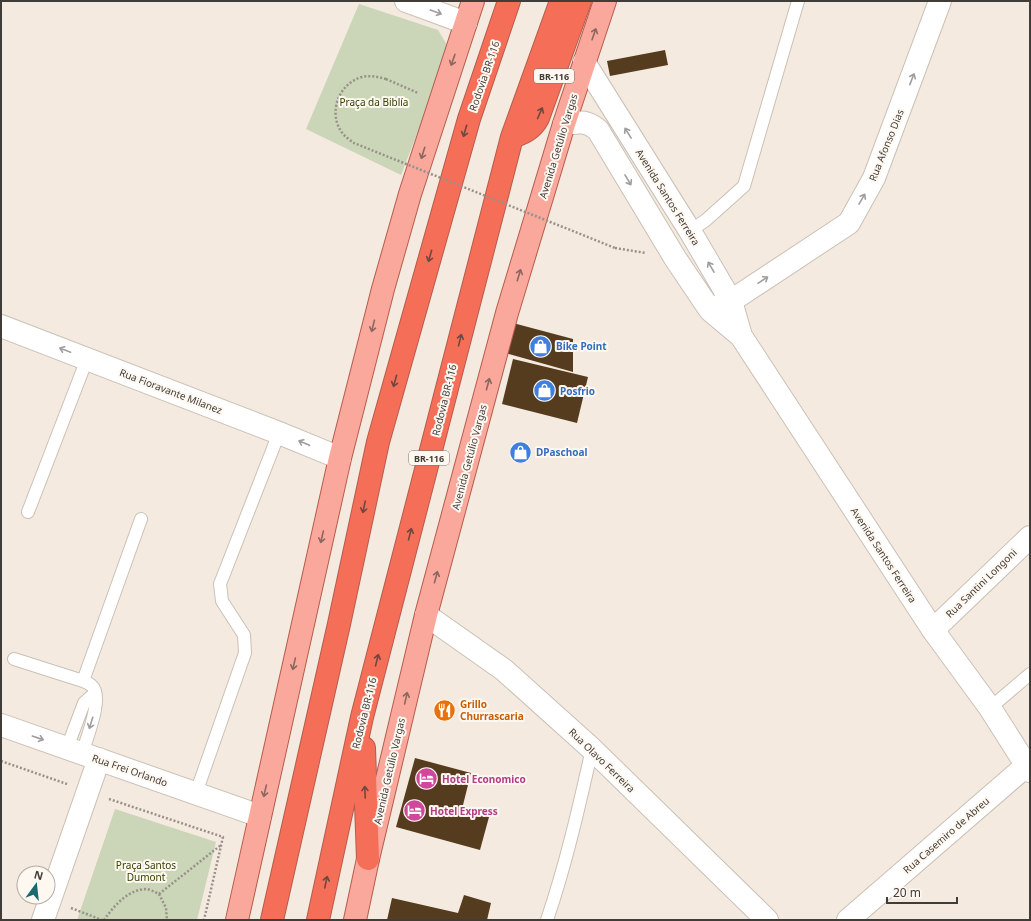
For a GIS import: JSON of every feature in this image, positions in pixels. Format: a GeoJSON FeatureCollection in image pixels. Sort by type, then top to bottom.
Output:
{"type":"FeatureCollection","features":[{"type":"Feature","properties":{"kind":"highway","name":"Rodovia BR-116"},"geometry":{"type":"LineString","coordinates":[[272,920],[339,624],[378,442],[469,119],[509,1]]}},
{"type":"Feature","properties":{"kind":"highway","name":"Rodovia BR-116"},"geometry":{"type":"LineString","coordinates":[[318,920],[362,717],[512,137],[561,1]]}},
{"type":"Feature","properties":{"kind":"highway","name":"BR-116"},"geometry":{"type":"LineString","coordinates":[[512,137],[522,134],[534,125],[541,112],[580,1]]}},
{"type":"Feature","properties":{"kind":"highway"},"geometry":{"type":"LineString","coordinates":[[362,717],[368,859]]}},
{"type":"Feature","properties":{"kind":"main road"},"geometry":{"type":"LineString","coordinates":[[237,920],[340,458],[383,289],[410,194],[473,1]]}},
{"type":"Feature","properties":{"kind":"main road","name":"Avenida Getúlio Vargas"},"geometry":{"type":"LineString","coordinates":[[355,920],[426,615],[507,313],[564,124],[605,1]]}},
{"type":"Feature","properties":{"kind":"street"},"geometry":{"type":"LineString","coordinates":[[406,1],[466,23]]}},
{"type":"Feature","properties":{"kind":"street","name":"Rua Afonso Dias"},"geometry":{"type":"LineString","coordinates":[[710,310],[731,301],[849,223],[874,178],[940,1]]}},
{"type":"Feature","properties":{"kind":"street","name":"Avenida Santos Ferreira"},"geometry":{"type":"LineString","coordinates":[[584,62],[690,231],[731,301],[741,336]]}},
{"type":"Feature","properties":{"kind":"street","name":"Avenida Santos Ferreira"},"geometry":{"type":"LineString","coordinates":[[564,124],[582,121],[590,124],[598,130],[675,258],[710,310],[741,336],[933,630],[990,708],[1028,768]]}},
{"type":"Feature","properties":{"kind":"street","name":"Rua Fioravante Milanez"},"geometry":{"type":"LineString","coordinates":[[1,326],[340,458]]}},
{"type":"Feature","properties":{"kind":"street","name":"Rua Santini Longoni"},"geometry":{"type":"LineString","coordinates":[[933,630],[1030,537]]}},
{"type":"Feature","properties":{"kind":"street","name":"Rua Olavo Ferreira"},"geometry":{"type":"LineString","coordinates":[[426,615],[504,670],[592,749],[767,920]]}},
{"type":"Feature","properties":{"kind":"street","name":"Rua Frei Orlando"},"geometry":{"type":"LineString","coordinates":[[1,725],[260,816]]}},
{"type":"Feature","properties":{"kind":"street"},"geometry":{"type":"LineString","coordinates":[[43,920],[83,754]]}},
{"type":"Feature","properties":{"kind":"street","name":"Rua Casemiro de Abreu"},"geometry":{"type":"LineString","coordinates":[[848,920],[1028,768]]}},
{"type":"Feature","properties":{"kind":"lane"},"geometry":{"type":"LineString","coordinates":[[690,231],[706,220],[744,186],[798,1]]}},
{"type":"Feature","properties":{"kind":"lane"},"geometry":{"type":"LineString","coordinates":[[28,512],[87,359]]}},
{"type":"Feature","properties":{"kind":"lane"},"geometry":{"type":"LineString","coordinates":[[196,793],[245,653],[244,635],[222,601],[220,584],[279,433]]}},
{"type":"Feature","properties":{"kind":"lane"},"geometry":{"type":"LineString","coordinates":[[83,681],[141,519]]}},
{"type":"Feature","properties":{"kind":"lane"},"geometry":{"type":"LineString","coordinates":[[14,659],[83,681],[92,686],[95,693],[84,703],[83,754]]}},
{"type":"Feature","properties":{"kind":"lane"},"geometry":{"type":"LineString","coordinates":[[990,708],[1030,674]]}},
{"type":"Feature","properties":{"kind":"lane"},"geometry":{"type":"LineString","coordinates":[[547,920],[557,891],[578,814],[592,749]]}},
{"type":"Feature","properties":{"kind":"path"},"geometry":{"type":"LineString","coordinates":[[439,102],[386,79],[374,76],[362,77],[350,82],[341,91],[337,100],[335,113],[338,124],[344,135],[354,143],[614,248]]}},
{"type":"Feature","properties":{"kind":"path"},"geometry":{"type":"LineString","coordinates":[[1,761],[74,786]]}},
{"type":"Feature","properties":{"kind":"path"},"geometry":{"type":"LineString","coordinates":[[109,799],[223,837],[204,920]]}},
{"type":"Feature","properties":{"kind":"path"},"geometry":{"type":"LineString","coordinates":[[159,894],[222,845]]}},
{"type":"Feature","properties":{"kind":"path"},"geometry":{"type":"LineString","coordinates":[[71,908],[103,920],[116,904],[125,896],[136,891],[148,889],[159,894],[166,908],[167,920]]}},
{"type":"Feature","properties":{"kind":"green space","name":"Praça da Biblía"},"geometry":{"type":"Polygon","coordinates":[[[359,4],[438,30],[446,43],[448,61],[436,85],[401,175],[306,129],[359,4]]]}},
{"type":"Feature","properties":{"kind":"green space","name":"Praça Santos Dumont"},"geometry":{"type":"Polygon","coordinates":[[[115,809],[216,842],[197,920],[77,920],[115,809]]]}},
{"type":"Feature","properties":{"kind":"building"},"geometry":{"type":"Polygon","coordinates":[[[665,50],[668,65],[610,76],[607,61],[665,50]]]}},
{"type":"Feature","properties":{"kind":"building","name":"Bike Point"},"geometry":{"type":"Polygon","coordinates":[[[513,323],[573,339],[573,372],[505,353],[513,323]]]}},
{"type":"Feature","properties":{"kind":"building","name":"Posfrio"},"geometry":{"type":"Polygon","coordinates":[[[513,359],[588,377],[577,423],[502,404],[513,359]]]}},
{"type":"Feature","properties":{"kind":"building"},"geometry":{"type":"Polygon","coordinates":[[[415,758],[471,773],[462,809],[489,817],[480,850],[396,827],[415,758]]]}},
{"type":"Feature","properties":{"kind":"building"},"geometry":{"type":"Polygon","coordinates":[[[464,895],[491,903],[487,920],[387,920],[392,898],[458,913],[464,895]]]}},
{"type":"Feature","properties":{"kind":"place","name":"Bike Point"},"geometry":{"type":"Point","coordinates":[540,346]}},
{"type":"Feature","properties":{"kind":"place","name":"Posfrio"},"geometry":{"type":"Point","coordinates":[545,391]}},
{"type":"Feature","properties":{"kind":"place","name":"DPaschoal"},"geometry":{"type":"Point","coordinates":[520,452]}},
{"type":"Feature","properties":{"kind":"place","name":"Grillo Churrascaria"},"geometry":{"type":"Point","coordinates":[445,710]}},
{"type":"Feature","properties":{"kind":"place","name":"Hotel Economico"},"geometry":{"type":"Point","coordinates":[426,779]}},
{"type":"Feature","properties":{"kind":"place","name":"Hotel Express"},"geometry":{"type":"Point","coordinates":[415,811]}}]}
